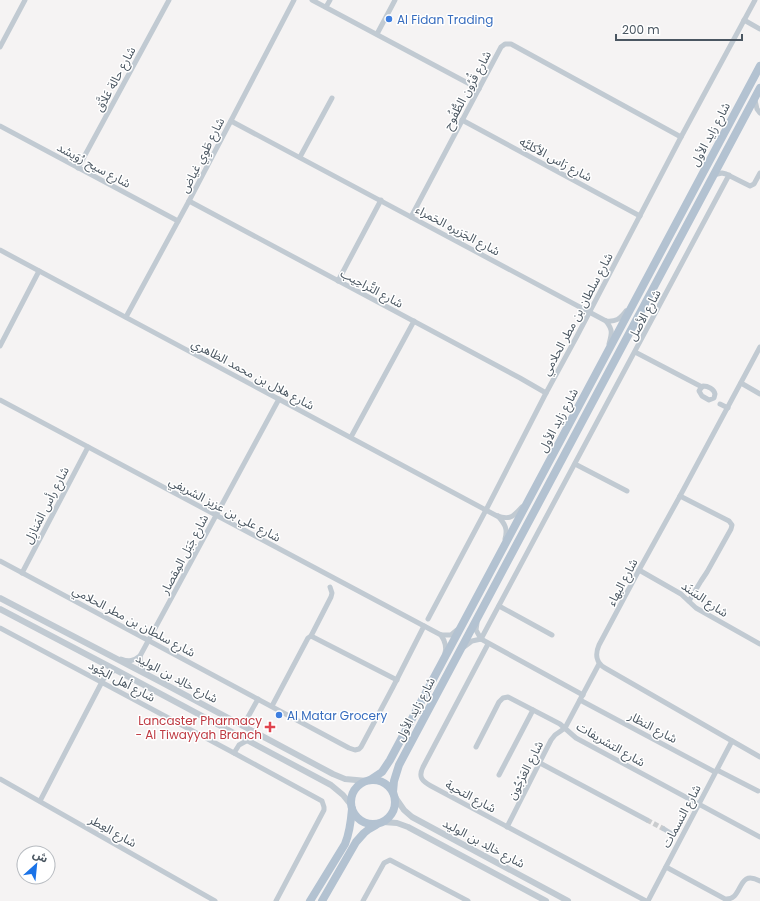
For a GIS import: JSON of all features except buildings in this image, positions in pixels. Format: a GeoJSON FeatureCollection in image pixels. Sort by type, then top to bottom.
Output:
{"type":"FeatureCollection","features":[{"type":"Feature","properties":{"kind":"main road","name":"شارع زايد الأول"},"geometry":{"type":"LineString","coordinates":[[369,781],[382,772],[390,760],[760,66]]}},
{"type":"Feature","properties":{"kind":"main road","name":"شارع زايد الأول"},"geometry":{"type":"LineString","coordinates":[[394,795],[394,781],[399,765],[758,92]]}},
{"type":"Feature","properties":{"kind":"main road"},"geometry":{"type":"LineString","coordinates":[[310,901],[348,837],[351,825],[352,795],[355,790],[358,786],[369,781],[376,780],[386,784],[394,795],[395,802],[393,812],[387,820],[369,829],[356,842],[322,901]]}},
{"type":"Feature","properties":{"kind":"main road"},"geometry":{"type":"LineString","coordinates":[[352,807],[362,822],[368,824],[381,823]]}},
{"type":"Feature","properties":{"kind":"street"},"geometry":{"type":"LineString","coordinates":[[0,47],[25,0]]}},
{"type":"Feature","properties":{"kind":"street","name":"شارع حالة عَلاَّق"},"geometry":{"type":"LineString","coordinates":[[78,168],[169,0]]}},
{"type":"Feature","properties":{"kind":"street","name":"شارع طَوِي غياض"},"geometry":{"type":"LineString","coordinates":[[126,317],[189,201],[294,0]]}},
{"type":"Feature","properties":{"kind":"street"},"geometry":{"type":"LineString","coordinates":[[312,0],[479,89]]}},
{"type":"Feature","properties":{"kind":"street"},"geometry":{"type":"LineString","coordinates":[[326,8],[330,0]]}},
{"type":"Feature","properties":{"kind":"street"},"geometry":{"type":"LineString","coordinates":[[377,34],[395,0]]}},
{"type":"Feature","properties":{"kind":"street","name":"شارع سلطان بن مطر الحلامي"},"geometry":{"type":"LineString","coordinates":[[428,619],[590,312],[680,137],[755,0]]}},
{"type":"Feature","properties":{"kind":"street"},"geometry":{"type":"LineString","coordinates":[[744,20],[760,29]]}},
{"type":"Feature","properties":{"kind":"street","name":"شارع قُرُون الطُّفُوح"},"geometry":{"type":"LineString","coordinates":[[411,217],[501,47],[505,44],[511,44],[680,137]]}},
{"type":"Feature","properties":{"kind":"street"},"geometry":{"type":"LineString","coordinates":[[758,92],[757,109],[760,113]]}},
{"type":"Feature","properties":{"kind":"street"},"geometry":{"type":"LineString","coordinates":[[300,158],[332,98]]}},
{"type":"Feature","properties":{"kind":"street","name":"شارع رَاس الأكليَّه"},"geometry":{"type":"LineString","coordinates":[[462,120],[640,216]]}},
{"type":"Feature","properties":{"kind":"street","name":"شارع الجَزيره الحَمراء"},"geometry":{"type":"LineString","coordinates":[[231,121],[606,321]]}},
{"type":"Feature","properties":{"kind":"street","name":"شارع سيح رُوَيشد"},"geometry":{"type":"LineString","coordinates":[[0,126],[178,221]]}},
{"type":"Feature","properties":{"kind":"street"},"geometry":{"type":"LineString","coordinates":[[713,175],[722,173],[729,175],[750,186],[754,184],[760,173]]}},
{"type":"Feature","properties":{"kind":"street","name":"شارع الأصل"},"geometry":{"type":"LineString","coordinates":[[481,639],[729,175]]}},
{"type":"Feature","properties":{"kind":"street"},"geometry":{"type":"LineString","coordinates":[[338,281],[381,200]]}},
{"type":"Feature","properties":{"kind":"street","name":"شارع التَّراحِيب"},"geometry":{"type":"LineString","coordinates":[[189,201],[546,393]]}},
{"type":"Feature","properties":{"kind":"street","name":"شارع هلال بن محمد الظاهري"},"geometry":{"type":"LineString","coordinates":[[0,250],[497,516]]}},
{"type":"Feature","properties":{"kind":"street"},"geometry":{"type":"LineString","coordinates":[[0,346],[39,271]]}},
{"type":"Feature","properties":{"kind":"street"},"geometry":{"type":"LineString","coordinates":[[606,321],[614,321],[619,319],[636,299]]}},
{"type":"Feature","properties":{"kind":"street"},"geometry":{"type":"LineString","coordinates":[[351,438],[414,321]]}},
{"type":"Feature","properties":{"kind":"street"},"geometry":{"type":"LineString","coordinates":[[606,321],[612,333],[607,355]]}},
{"type":"Feature","properties":{"kind":"street","name":"شارع البهاء"},"geometry":{"type":"LineString","coordinates":[[599,664],[597,653],[599,645],[760,347]]}},
{"type":"Feature","properties":{"kind":"street"},"geometry":{"type":"LineString","coordinates":[[635,352],[702,387],[707,386],[714,392],[716,402]]}},
{"type":"Feature","properties":{"kind":"street"},"geometry":{"type":"LineString","coordinates":[[741,383],[760,394]]}},
{"type":"Feature","properties":{"kind":"street"},"geometry":{"type":"LineString","coordinates":[[702,387],[700,391],[701,394],[707,399],[728,408]]}},
{"type":"Feature","properties":{"kind":"street","name":"شارع جَبَل المِقصار"},"geometry":{"type":"LineString","coordinates":[[140,656],[279,399]]}},
{"type":"Feature","properties":{"kind":"street","name":"شارع علي بن عزيز الشريفي"},"geometry":{"type":"LineString","coordinates":[[0,400],[441,635]]}},
{"type":"Feature","properties":{"kind":"street","name":"شارع رأس المَنازِل"},"geometry":{"type":"LineString","coordinates":[[22,573],[88,447]]}},
{"type":"Feature","properties":{"kind":"street"},"geometry":{"type":"LineString","coordinates":[[575,464],[627,491]]}},
{"type":"Feature","properties":{"kind":"street"},"geometry":{"type":"LineString","coordinates":[[680,496],[729,521],[732,525],[730,532],[689,601]]}},
{"type":"Feature","properties":{"kind":"street"},"geometry":{"type":"LineString","coordinates":[[497,516],[505,518],[511,517],[516,514],[530,498]]}},
{"type":"Feature","properties":{"kind":"street"},"geometry":{"type":"LineString","coordinates":[[497,516],[506,528],[506,536],[500,554]]}},
{"type":"Feature","properties":{"kind":"street","name":"شارع سلطان بن مطر الحلامي"},"geometry":{"type":"LineString","coordinates":[[0,561],[324,735],[355,750],[361,747],[424,626]]}},
{"type":"Feature","properties":{"kind":"street","name":"شارع السَنَد"},"geometry":{"type":"LineString","coordinates":[[639,570],[681,594],[696,608],[760,644]]}},
{"type":"Feature","properties":{"kind":"street"},"geometry":{"type":"LineString","coordinates":[[272,706],[308,638],[311,636],[333,595],[330,586]]}},
{"type":"Feature","properties":{"kind":"street","name":"شارع خالِد بن الوليد"},"geometry":{"type":"LineString","coordinates":[[0,598],[339,777],[351,780],[369,781]]}},
{"type":"Feature","properties":{"kind":"street"},"geometry":{"type":"LineString","coordinates":[[499,606],[552,635]]}},
{"type":"Feature","properties":{"kind":"street"},"geometry":{"type":"LineString","coordinates":[[2,610],[6,607],[20,609]]}},
{"type":"Feature","properties":{"kind":"street","name":"شارع خالِد بن الوليد"},"geometry":{"type":"LineString","coordinates":[[2,610],[331,785],[343,795],[352,807]]}},
{"type":"Feature","properties":{"kind":"street"},"geometry":{"type":"LineString","coordinates":[[441,635],[448,636],[453,634],[465,620]]}},
{"type":"Feature","properties":{"kind":"street"},"geometry":{"type":"LineString","coordinates":[[476,620],[476,630],[481,639],[488,644],[583,695]]}},
{"type":"Feature","properties":{"kind":"street","name":"شارع أهل الجُود"},"geometry":{"type":"LineString","coordinates":[[0,628],[236,750],[320,799],[324,804],[324,810],[276,901]]}},
{"type":"Feature","properties":{"kind":"street"},"geometry":{"type":"LineString","coordinates":[[441,635],[446,645],[443,662]]}},
{"type":"Feature","properties":{"kind":"street"},"geometry":{"type":"LineString","coordinates":[[311,636],[397,680]]}},
{"type":"Feature","properties":{"kind":"street"},"geometry":{"type":"LineString","coordinates":[[460,651],[468,644],[481,639]]}},
{"type":"Feature","properties":{"kind":"street","name":"شارع التحية"},"geometry":{"type":"LineString","coordinates":[[488,644],[423,767],[420,774],[422,779],[431,786],[647,901]]}},
{"type":"Feature","properties":{"kind":"street"},"geometry":{"type":"LineString","coordinates":[[109,655],[126,661],[136,660],[140,656]]}},
{"type":"Feature","properties":{"kind":"street"},"geometry":{"type":"LineString","coordinates":[[140,656],[140,665],[144,671],[161,682]]}},
{"type":"Feature","properties":{"kind":"street"},"geometry":{"type":"LineString","coordinates":[[103,680],[105,670],[104,664]]}},
{"type":"Feature","properties":{"kind":"street"},"geometry":{"type":"LineString","coordinates":[[599,664],[760,757]]}},
{"type":"Feature","properties":{"kind":"street","name":"شارع العَرْجُون"},"geometry":{"type":"LineString","coordinates":[[507,827],[553,738],[565,728],[599,664]]}},
{"type":"Feature","properties":{"kind":"street"},"geometry":{"type":"LineString","coordinates":[[40,801],[103,680],[108,674],[116,670]]}},
{"type":"Feature","properties":{"kind":"street","name":"شارع التشريفات"},"geometry":{"type":"LineString","coordinates":[[476,747],[499,702],[502,698],[510,698],[565,728],[574,737],[760,837]]}},
{"type":"Feature","properties":{"kind":"street"},"geometry":{"type":"LineString","coordinates":[[243,726],[258,699]]}},
{"type":"Feature","properties":{"kind":"street","name":"شارع النظار"},"geometry":{"type":"LineString","coordinates":[[580,700],[716,771],[758,791]]}},
{"type":"Feature","properties":{"kind":"street"},"geometry":{"type":"LineString","coordinates":[[499,775],[533,710]]}},
{"type":"Feature","properties":{"kind":"street"},"geometry":{"type":"LineString","coordinates":[[236,750],[237,734]]}},
{"type":"Feature","properties":{"kind":"street"},"geometry":{"type":"LineString","coordinates":[[236,750],[248,740]]}},
{"type":"Feature","properties":{"kind":"street","name":"شارع النسمات"},"geometry":{"type":"LineString","coordinates":[[647,901],[666,868],[732,741]]}},
{"type":"Feature","properties":{"kind":"street"},"geometry":{"type":"LineString","coordinates":[[540,763],[647,820]]}},
{"type":"Feature","properties":{"kind":"street","name":"شارع العِطر"},"geometry":{"type":"LineString","coordinates":[[0,779],[215,901]]}},
{"type":"Feature","properties":{"kind":"street","name":"شارع خالِد بن الوليد"},"geometry":{"type":"LineString","coordinates":[[394,795],[404,810],[412,817],[568,901]]}},
{"type":"Feature","properties":{"kind":"street","name":"شارع خالِد بن الوليد"},"geometry":{"type":"LineString","coordinates":[[381,823],[397,823],[408,827],[546,901]]}},
{"type":"Feature","properties":{"kind":"street"},"geometry":{"type":"LineString","coordinates":[[664,829],[672,834]]}},
{"type":"Feature","properties":{"kind":"street"},"geometry":{"type":"LineString","coordinates":[[363,901],[384,863],[390,860],[468,901]]}},
{"type":"Feature","properties":{"kind":"street"},"geometry":{"type":"LineString","coordinates":[[666,868],[725,899],[734,897],[746,878],[752,877],[760,881]]}},
{"type":"Feature","properties":{"kind":"tunnel"},"geometry":{"type":"LineString","coordinates":[[647,820],[664,829]]}},
{"type":"Feature","properties":{"kind":"place","name":"Al Fidan Trading"},"geometry":{"type":"Point","coordinates":[389,19]}},
{"type":"Feature","properties":{"kind":"place","name":"Al Matar Grocery"},"geometry":{"type":"Point","coordinates":[279,715]}},
{"type":"Feature","properties":{"kind":"place","name":"Lancaster Pharmacy - Al Tiwayyah Branch"},"geometry":{"type":"Point","coordinates":[270,727]}}]}
